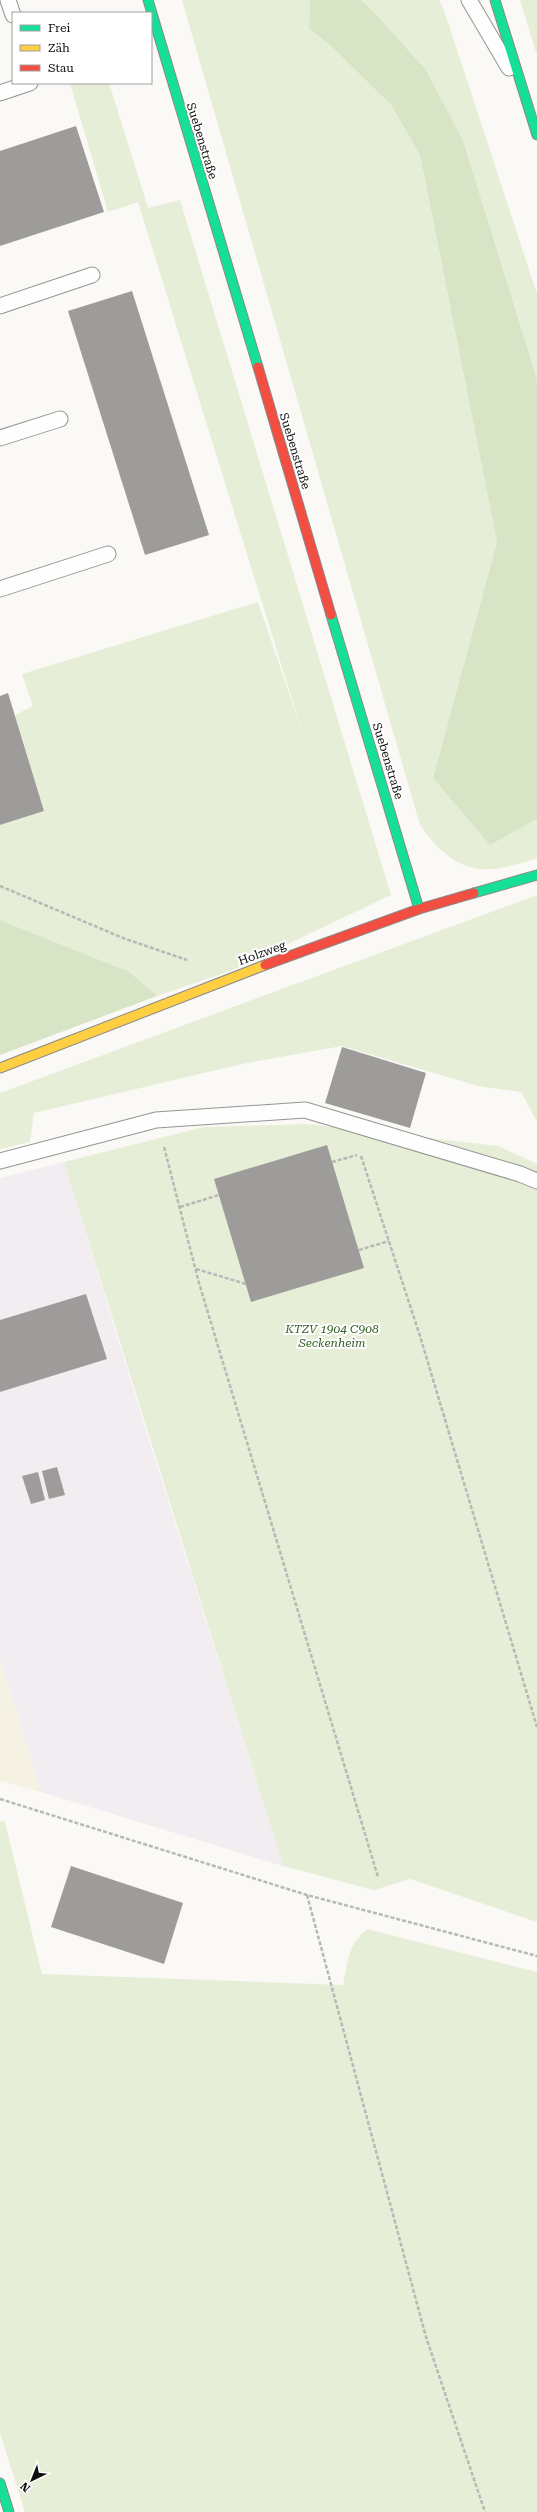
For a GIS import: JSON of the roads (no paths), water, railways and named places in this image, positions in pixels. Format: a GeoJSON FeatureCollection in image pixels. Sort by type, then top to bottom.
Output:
{"type":"FeatureCollection","features":[{"type":"Feature","properties":{"kind":"main road","name":"Suebenstraße"},"geometry":{"type":"LineString","coordinates":[[148,0],[152,12]]}},
{"type":"Feature","properties":{"kind":"main road"},"geometry":{"type":"LineString","coordinates":[[495,0],[537,135]]}},
{"type":"Feature","properties":{"kind":"main road","name":"Suebenstraße"},"geometry":{"type":"LineString","coordinates":[[152,13],[419,909]]}},
{"type":"Feature","properties":{"kind":"main road","name":"Holzweg"},"geometry":{"type":"LineString","coordinates":[[0,1068],[219,982],[419,909],[537,875]]}},
{"type":"Feature","properties":{"kind":"main road"},"geometry":{"type":"LineString","coordinates":[[0,2483],[9,2512]]}},
{"type":"Feature","properties":{"kind":"lane"},"geometry":{"type":"LineString","coordinates":[[8,0],[12,12]]}},
{"type":"Feature","properties":{"kind":"lane"},"geometry":{"type":"LineString","coordinates":[[469,0],[524,93]]}},
{"type":"Feature","properties":{"kind":"lane"},"geometry":{"type":"LineString","coordinates":[[0,94],[27,84]]}},
{"type":"Feature","properties":{"kind":"lane"},"geometry":{"type":"LineString","coordinates":[[0,306],[92,275]]}},
{"type":"Feature","properties":{"kind":"lane"},"geometry":{"type":"LineString","coordinates":[[0,438],[60,419]]}},
{"type":"Feature","properties":{"kind":"lane"},"geometry":{"type":"LineString","coordinates":[[0,589],[108,554]]}},
{"type":"Feature","properties":{"kind":"lane"},"geometry":{"type":"LineString","coordinates":[[0,1161],[156,1120],[305,1110],[357,1128],[520,1174],[537,1182]]}},
{"type":"Feature","properties":{"kind":"park label","name":"KTZV 1904 C908 Seckenheim"},"geometry":{"type":"Point","coordinates":[332,1336]}}]}
